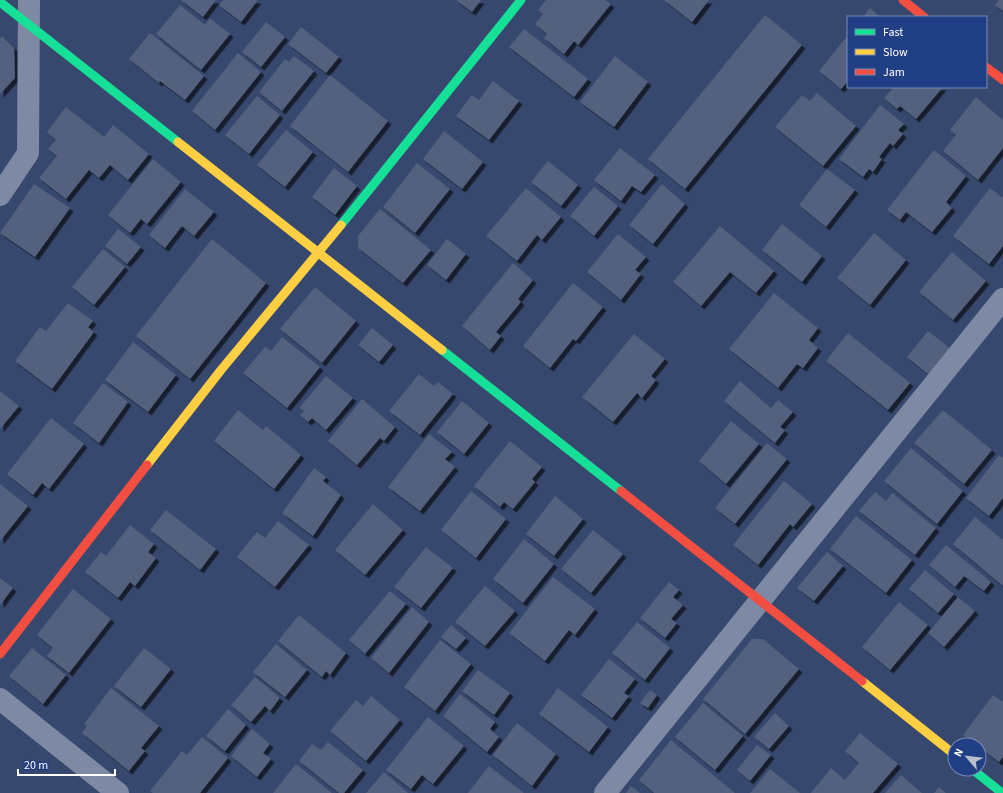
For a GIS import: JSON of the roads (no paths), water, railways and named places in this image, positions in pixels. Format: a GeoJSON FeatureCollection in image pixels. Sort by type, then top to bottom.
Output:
{"type":"FeatureCollection","features":[{"type":"Feature","properties":{"kind":"street"},"geometry":{"type":"LineString","coordinates":[[0,195],[28,153],[29,0]]}},
{"type":"Feature","properties":{"kind":"street"},"geometry":{"type":"LineString","coordinates":[[0,654],[221,370],[319,253],[521,0]]}},
{"type":"Feature","properties":{"kind":"street"},"geometry":{"type":"LineString","coordinates":[[903,0],[923,16]]}},
{"type":"Feature","properties":{"kind":"street"},"geometry":{"type":"LineString","coordinates":[[3,10],[29,25],[760,600],[947,750]]}},
{"type":"Feature","properties":{"kind":"street"},"geometry":{"type":"LineString","coordinates":[[987,67],[1003,80]]}},
{"type":"Feature","properties":{"kind":"street"},"geometry":{"type":"LineString","coordinates":[[605,793],[1003,299]]}},
{"type":"Feature","properties":{"kind":"street"},"geometry":{"type":"LineString","coordinates":[[0,699],[118,793]]}},
{"type":"Feature","properties":{"kind":"street"},"geometry":{"type":"LineString","coordinates":[[982,777],[1002,793]]}}]}
